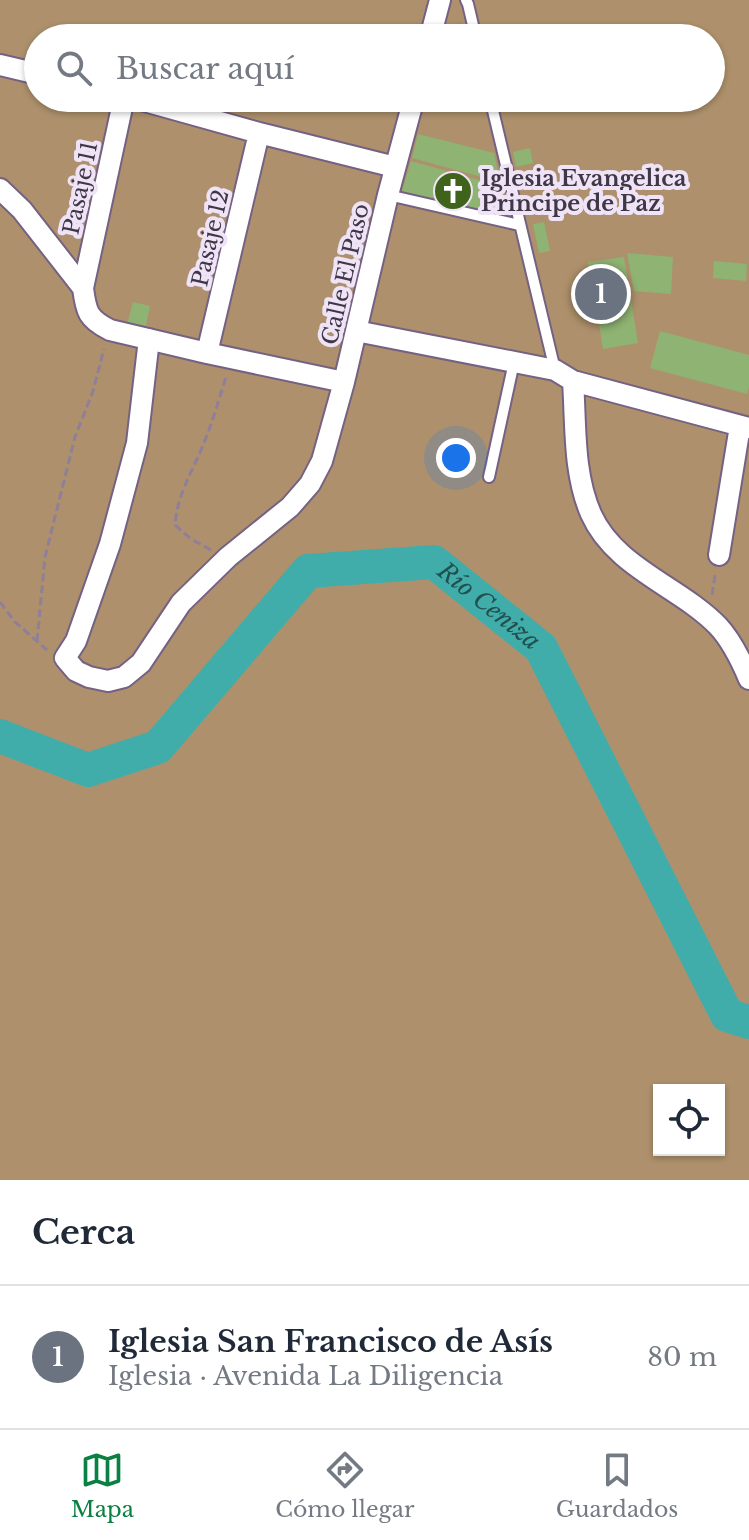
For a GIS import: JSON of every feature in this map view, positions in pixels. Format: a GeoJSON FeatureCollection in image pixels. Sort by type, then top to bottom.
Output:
{"type":"FeatureCollection","features":[{"type":"Feature","properties":{"kind":"street"},"geometry":{"type":"LineString","coordinates":[[434,24],[440,0]]}},
{"type":"Feature","properties":{"kind":"street"},"geometry":{"type":"LineString","coordinates":[[0,65],[24,71]]}},
{"type":"Feature","properties":{"kind":"street","name":"Pasaje 11"},"geometry":{"type":"LineString","coordinates":[[83,288],[121,112]]}},
{"type":"Feature","properties":{"kind":"street"},"geometry":{"type":"LineString","coordinates":[[184,112],[395,167]]}},
{"type":"Feature","properties":{"kind":"street","name":"Calle El Paso"},"geometry":{"type":"LineString","coordinates":[[65,658],[76,671],[89,677],[108,681],[124,677],[141,663],[181,603],[228,557],[290,507],[310,484],[322,461],[344,382],[410,112]]}},
{"type":"Feature","properties":{"kind":"street","name":"Pasaje 12"},"geometry":{"type":"LineString","coordinates":[[207,353],[259,133]]}},
{"type":"Feature","properties":{"kind":"street"},"geometry":{"type":"LineString","coordinates":[[0,189],[22,210],[83,288],[85,309],[96,323],[110,330],[344,382]]}},
{"type":"Feature","properties":{"kind":"street"},"geometry":{"type":"LineString","coordinates":[[356,331],[514,362],[744,427],[719,555]]}},
{"type":"Feature","properties":{"kind":"street"},"geometry":{"type":"LineString","coordinates":[[65,658],[76,641],[110,544],[137,443],[149,339]]}},
{"type":"Feature","properties":{"kind":"street"},"geometry":{"type":"LineString","coordinates":[[564,376],[579,477],[591,515],[614,549],[720,628],[738,654],[749,679]]}},
{"type":"Feature","properties":{"kind":"lane"},"geometry":{"type":"LineString","coordinates":[[466,0],[472,24]]}},
{"type":"Feature","properties":{"kind":"lane"},"geometry":{"type":"LineString","coordinates":[[493,112],[519,225],[564,376]]}},
{"type":"Feature","properties":{"kind":"lane"},"geometry":{"type":"LineString","coordinates":[[388,195],[519,225]]}},
{"type":"Feature","properties":{"kind":"lane"},"geometry":{"type":"LineString","coordinates":[[489,477],[514,362]]}},
{"type":"Feature","properties":{"kind":"path"},"geometry":{"type":"LineString","coordinates":[[37,641],[45,557],[75,437],[93,391],[110,330]]}},
{"type":"Feature","properties":{"kind":"path"},"geometry":{"type":"LineString","coordinates":[[228,557],[191,539],[175,525],[186,481],[204,444],[232,358]]}},
{"type":"Feature","properties":{"kind":"path"},"geometry":{"type":"LineString","coordinates":[[708,618],[719,555]]}},
{"type":"Feature","properties":{"kind":"path"},"geometry":{"type":"LineString","coordinates":[[0,602],[15,622],[48,651],[65,658]]}},
{"type":"Feature","properties":{"kind":"shaded area"},"geometry":{"type":"Polygon","coordinates":[[[0,0],[749,0],[749,1180],[0,1180],[0,0]]]}},
{"type":"Feature","properties":{"kind":"building"},"geometry":{"type":"Polygon","coordinates":[[[418,134],[494,153],[500,182],[412,158],[418,134]]]}},
{"type":"Feature","properties":{"kind":"building"},"geometry":{"type":"Polygon","coordinates":[[[530,148],[533,163],[516,167],[513,152],[530,148]]]}},
{"type":"Feature","properties":{"kind":"building","name":"Iglesia Evangelica Principe de Paz"},"geometry":{"type":"Polygon","coordinates":[[[411,161],[504,187],[497,218],[401,194],[411,161]]]}},
{"type":"Feature","properties":{"kind":"building"},"geometry":{"type":"Polygon","coordinates":[[[544,222],[550,251],[539,253],[533,224],[544,222]]]}},
{"type":"Feature","properties":{"kind":"building"},"geometry":{"type":"Polygon","coordinates":[[[627,253],[673,257],[671,294],[634,291],[627,253]]]}},
{"type":"Feature","properties":{"kind":"building"},"geometry":{"type":"Polygon","coordinates":[[[624,257],[638,343],[603,349],[596,305],[575,308],[571,283],[591,280],[588,262],[624,257]]]}},
{"type":"Feature","properties":{"kind":"building"},"geometry":{"type":"Polygon","coordinates":[[[714,261],[747,264],[746,281],[713,278],[714,261]]]}},
{"type":"Feature","properties":{"kind":"building"},"geometry":{"type":"Polygon","coordinates":[[[133,302],[150,306],[145,330],[127,325],[133,302]]]}},
{"type":"Feature","properties":{"kind":"building"},"geometry":{"type":"Polygon","coordinates":[[[660,331],[749,355],[747,394],[650,368],[660,331]]]}},
{"type":"Feature","properties":{"kind":"waterway","name":"Río Ceniza"},"geometry":{"type":"LineString","coordinates":[[0,736],[88,770],[158,747],[308,571],[434,562],[541,648],[727,1015],[749,1022]]}},
{"type":"Feature","properties":{"kind":"place","name":"Iglesia Evangelica Principe de Paz"},"geometry":{"type":"Point","coordinates":[453,191]}},
{"type":"Feature","properties":{"kind":"place","name":"Iglesia San Francisco de Asís"},"geometry":{"type":"Point","coordinates":[601,294]}}]}
